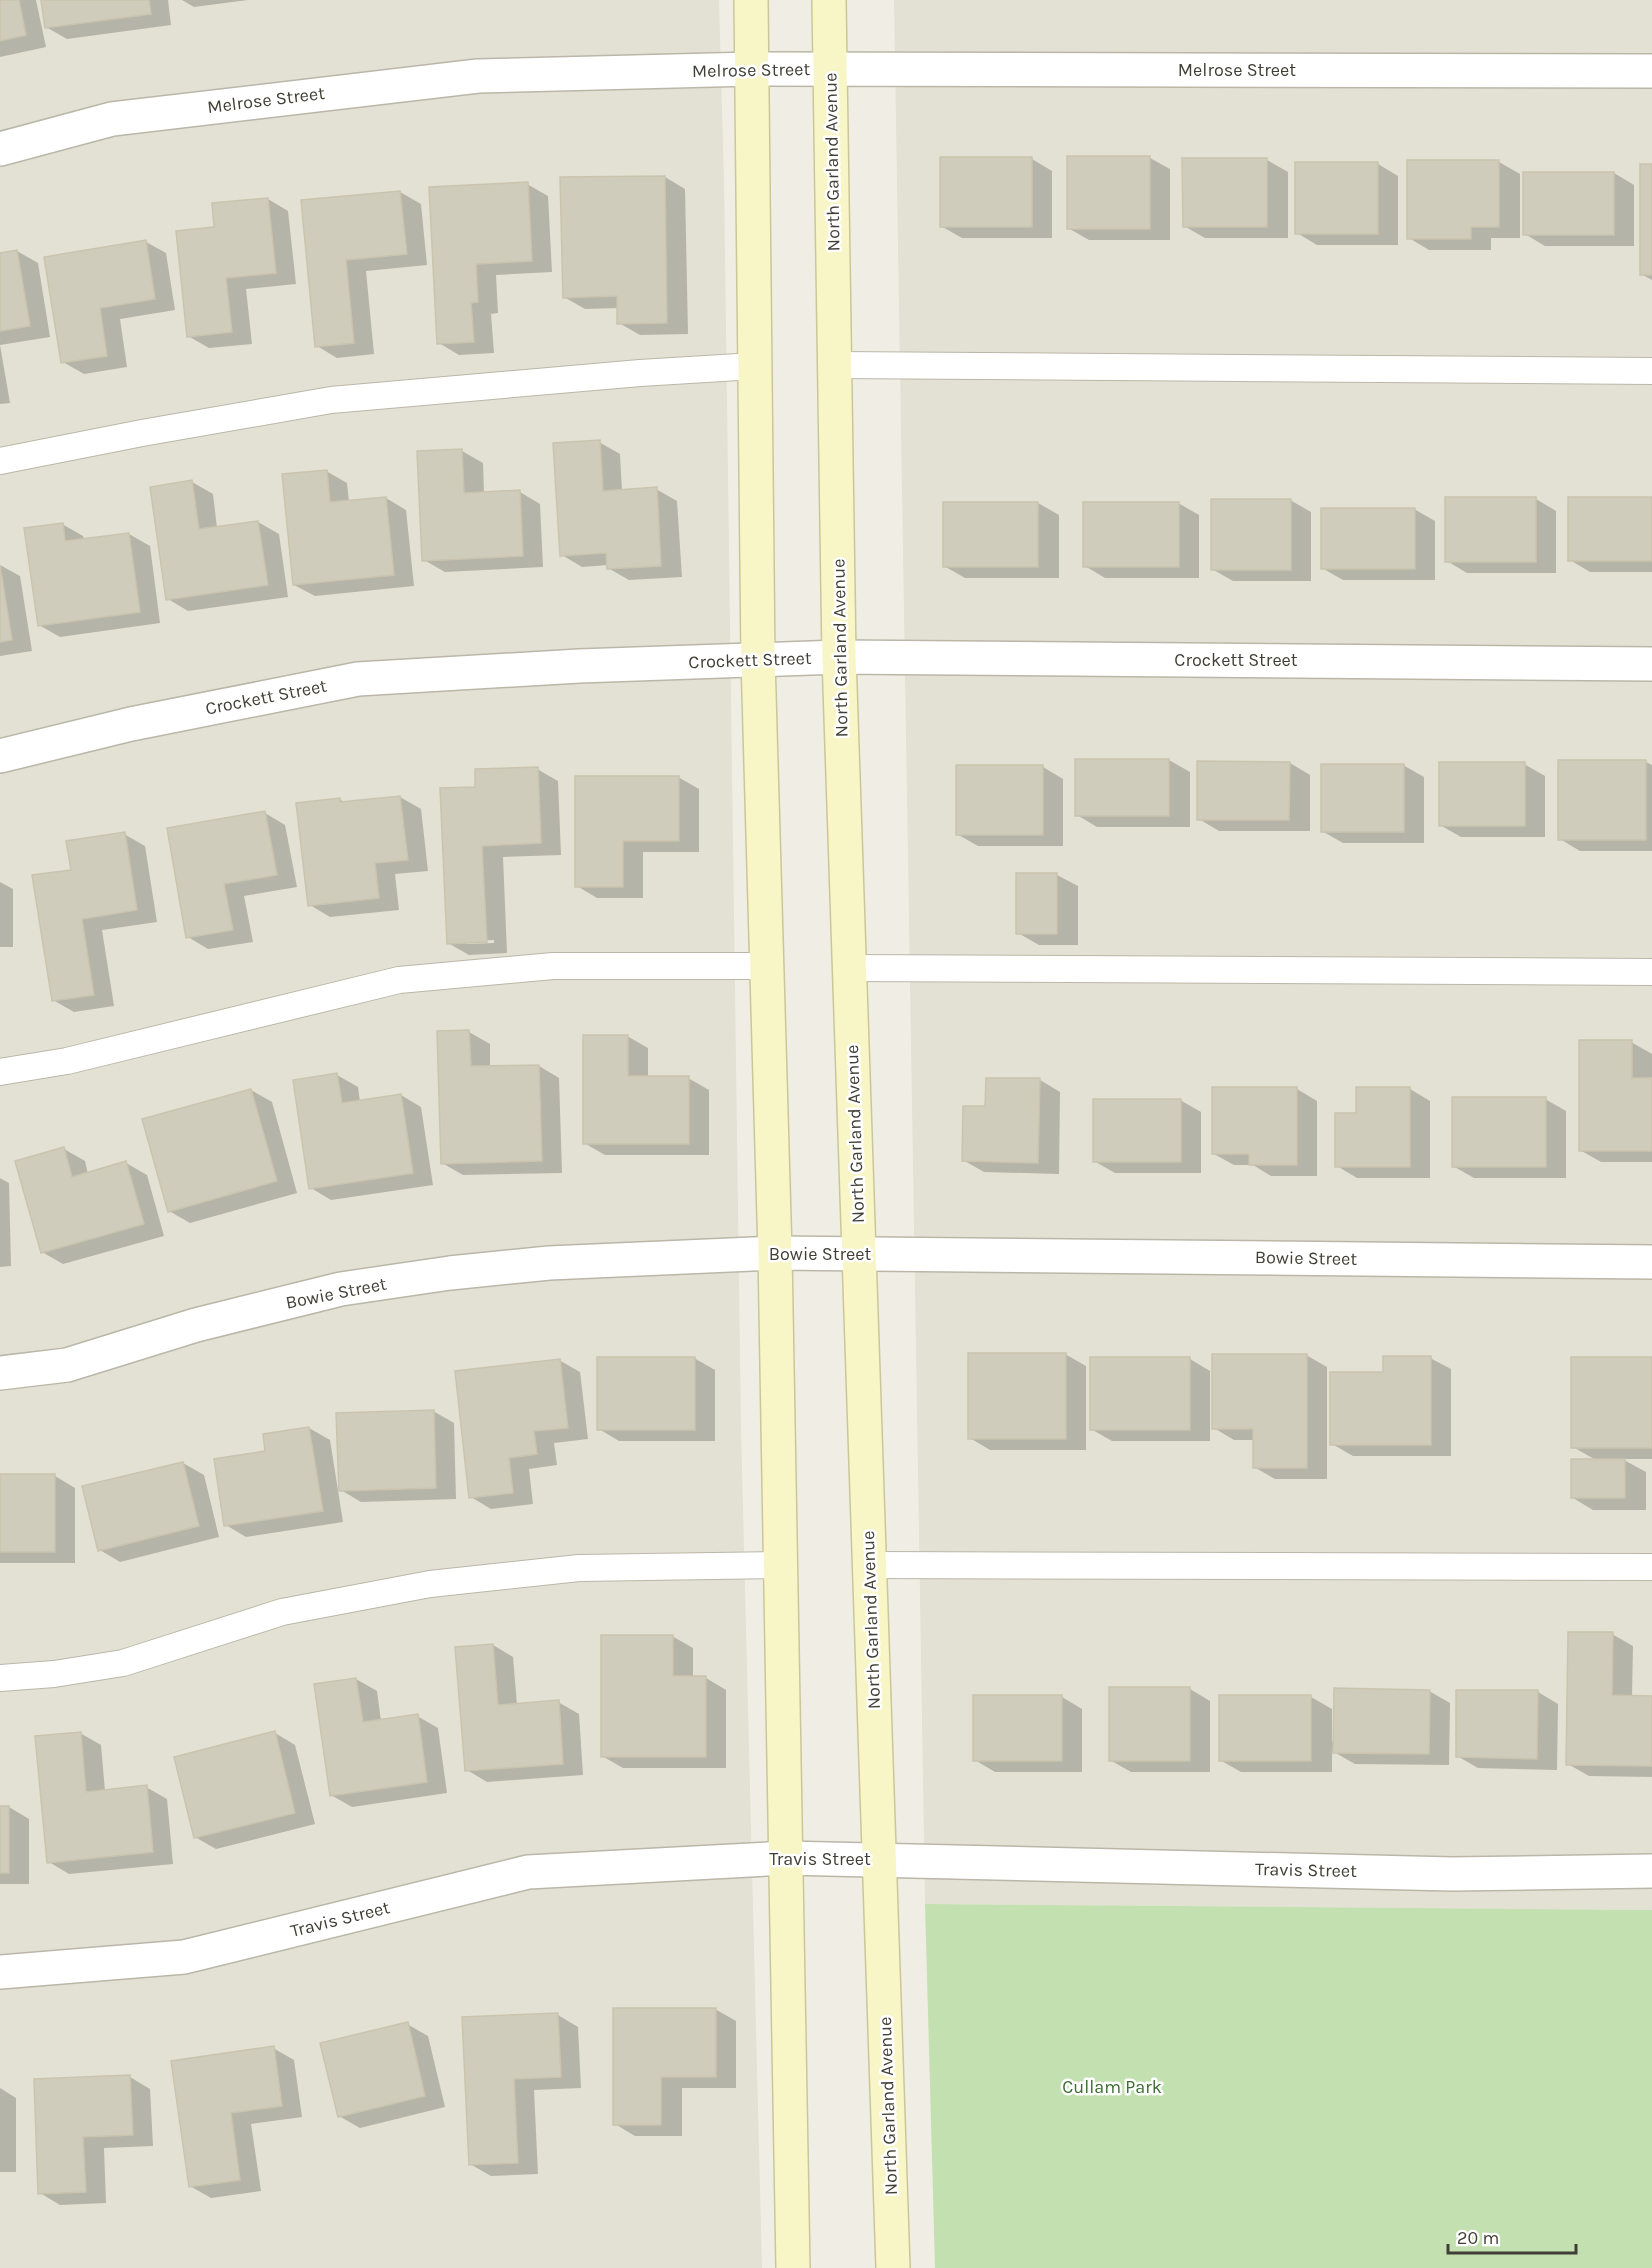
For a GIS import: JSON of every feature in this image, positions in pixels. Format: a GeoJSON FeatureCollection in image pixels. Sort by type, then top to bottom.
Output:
{"type":"FeatureCollection","features":[{"type":"Feature","properties":{"kind":"main road"},"geometry":{"type":"LineString","coordinates":[[751,0],[758,659],[775,1253],[793,2268]]}},
{"type":"Feature","properties":{"kind":"main road","name":"North Garland Avenue"},"geometry":{"type":"LineString","coordinates":[[829,0],[839,657],[893,2268]]}},
{"type":"Feature","properties":{"kind":"street","name":"Melrose Street"},"geometry":{"type":"LineString","coordinates":[[0,149],[112,119],[478,76],[752,69],[1652,71]]}},
{"type":"Feature","properties":{"kind":"street","name":"Crockett Street"},"geometry":{"type":"LineString","coordinates":[[0,756],[131,724],[358,679],[579,666],[839,657],[1652,664]]}},
{"type":"Feature","properties":{"kind":"street","name":"Bowie Street"},"geometry":{"type":"LineString","coordinates":[[0,1373],[67,1365],[196,1325],[341,1289],[450,1273],[549,1263],[775,1253],[1652,1262]]}},
{"type":"Feature","properties":{"kind":"street","name":"Travis Street"},"geometry":{"type":"LineString","coordinates":[[0,1972],[184,1958],[528,1872],[786,1858],[1452,1874],[1652,1871]]}},
{"type":"Feature","properties":{"kind":"lane"},"geometry":{"type":"LineString","coordinates":[[835,365],[1652,370]]}},
{"type":"Feature","properties":{"kind":"lane"},"geometry":{"type":"LineString","coordinates":[[0,461],[142,433],[332,400],[640,373],[755,366]]}},
{"type":"Feature","properties":{"kind":"lane"},"geometry":{"type":"LineString","coordinates":[[0,1072],[68,1061],[399,980],[553,966],[767,966]]}},
{"type":"Feature","properties":{"kind":"lane"},"geometry":{"type":"LineString","coordinates":[[849,968],[1652,972]]}},
{"type":"Feature","properties":{"kind":"lane"},"geometry":{"type":"LineString","coordinates":[[0,1678],[54,1674],[123,1663],[282,1612],[430,1584],[579,1568],[780,1565]]}},
{"type":"Feature","properties":{"kind":"lane"},"geometry":{"type":"LineString","coordinates":[[869,1565],[1652,1567]]}},
{"type":"Feature","properties":{"kind":"shaded area"},"geometry":{"type":"Polygon","coordinates":[[[0,0],[719,0],[724,181],[741,1427],[762,2268],[0,2268],[0,0]]]}},
{"type":"Feature","properties":{"kind":"shaded area"},"geometry":{"type":"Polygon","coordinates":[[[894,0],[1652,0],[1652,1910],[925,1904],[894,0]]]}},
{"type":"Feature","properties":{"kind":"green space","name":"Cullam Park"},"geometry":{"type":"Polygon","coordinates":[[[925,1904],[1652,1910],[1652,2268],[935,2268],[925,1904]]]}},
{"type":"Feature","properties":{"kind":"building"},"geometry":{"type":"Polygon","coordinates":[[[0,0],[19,0],[26,35],[0,41],[0,0]]]}},
{"type":"Feature","properties":{"kind":"building"},"geometry":{"type":"Polygon","coordinates":[[[41,0],[149,0],[151,14],[45,28],[41,0]]]}},
{"type":"Feature","properties":{"kind":"building"},"geometry":{"type":"Polygon","coordinates":[[[1067,156],[1150,156],[1150,229],[1067,229],[1067,156]]]}},
{"type":"Feature","properties":{"kind":"building"},"geometry":{"type":"Polygon","coordinates":[[[940,157],[1032,157],[1032,227],[940,227],[940,157]]]}},
{"type":"Feature","properties":{"kind":"building"},"geometry":{"type":"Polygon","coordinates":[[[1182,158],[1267,158],[1267,227],[1183,227],[1182,158]]]}},
{"type":"Feature","properties":{"kind":"building"},"geometry":{"type":"Polygon","coordinates":[[[1407,160],[1499,160],[1499,227],[1471,227],[1471,239],[1407,239],[1407,160]]]}},
{"type":"Feature","properties":{"kind":"building"},"geometry":{"type":"Polygon","coordinates":[[[1295,162],[1378,162],[1378,234],[1295,234],[1295,162]]]}},
{"type":"Feature","properties":{"kind":"building"},"geometry":{"type":"Polygon","coordinates":[[[1640,164],[1652,164],[1652,275],[1640,275],[1640,164]]]}},
{"type":"Feature","properties":{"kind":"building"},"geometry":{"type":"Polygon","coordinates":[[[1523,172],[1614,172],[1614,235],[1523,235],[1523,172]]]}},
{"type":"Feature","properties":{"kind":"building"},"geometry":{"type":"Polygon","coordinates":[[[665,176],[667,323],[617,324],[617,296],[563,298],[560,177],[665,176]]]}},
{"type":"Feature","properties":{"kind":"building"},"geometry":{"type":"Polygon","coordinates":[[[528,182],[532,261],[476,264],[478,302],[471,303],[474,342],[437,344],[429,187],[528,182]]]}},
{"type":"Feature","properties":{"kind":"building"},"geometry":{"type":"Polygon","coordinates":[[[400,191],[407,254],[346,260],[354,343],[315,347],[301,200],[400,191]]]}},
{"type":"Feature","properties":{"kind":"building"},"geometry":{"type":"Polygon","coordinates":[[[268,198],[276,273],[226,278],[232,332],[187,337],[176,231],[214,227],[212,203],[268,198]]]}},
{"type":"Feature","properties":{"kind":"building"},"geometry":{"type":"Polygon","coordinates":[[[146,240],[155,299],[100,308],[107,356],[61,363],[44,257],[146,240]]]}},
{"type":"Feature","properties":{"kind":"building"},"geometry":{"type":"Polygon","coordinates":[[[17,250],[30,326],[0,331],[0,253],[17,250]]]}},
{"type":"Feature","properties":{"kind":"building"},"geometry":{"type":"Polygon","coordinates":[[[600,440],[603,491],[657,487],[661,566],[607,569],[606,553],[560,556],[553,443],[600,440]]]}},
{"type":"Feature","properties":{"kind":"building"},"geometry":{"type":"Polygon","coordinates":[[[462,449],[464,493],[520,490],[523,556],[422,561],[417,451],[462,449]]]}},
{"type":"Feature","properties":{"kind":"building"},"geometry":{"type":"Polygon","coordinates":[[[327,470],[330,502],[386,497],[394,575],[293,585],[282,474],[327,470]]]}},
{"type":"Feature","properties":{"kind":"building"},"geometry":{"type":"Polygon","coordinates":[[[192,480],[199,529],[258,521],[268,585],[166,600],[150,487],[192,480]]]}},
{"type":"Feature","properties":{"kind":"building"},"geometry":{"type":"Polygon","coordinates":[[[1445,497],[1536,497],[1536,562],[1445,562],[1445,497]]]}},
{"type":"Feature","properties":{"kind":"building"},"geometry":{"type":"Polygon","coordinates":[[[1568,497],[1652,497],[1652,561],[1568,561],[1568,497]]]}},
{"type":"Feature","properties":{"kind":"building"},"geometry":{"type":"Polygon","coordinates":[[[1211,499],[1291,499],[1291,570],[1211,570],[1211,499]]]}},
{"type":"Feature","properties":{"kind":"building"},"geometry":{"type":"Polygon","coordinates":[[[943,502],[1038,502],[1038,567],[943,567],[943,502]]]}},
{"type":"Feature","properties":{"kind":"building"},"geometry":{"type":"Polygon","coordinates":[[[1083,502],[1179,502],[1179,567],[1083,567],[1083,502]]]}},
{"type":"Feature","properties":{"kind":"building"},"geometry":{"type":"Polygon","coordinates":[[[1321,508],[1415,508],[1415,569],[1321,569],[1321,508]]]}},
{"type":"Feature","properties":{"kind":"building"},"geometry":{"type":"Polygon","coordinates":[[[63,523],[65,541],[129,533],[140,612],[38,626],[24,528],[63,523]]]}},
{"type":"Feature","properties":{"kind":"building"},"geometry":{"type":"Polygon","coordinates":[[[0,565],[12,640],[0,642],[0,565]]]}},
{"type":"Feature","properties":{"kind":"building"},"geometry":{"type":"Polygon","coordinates":[[[1075,759],[1169,759],[1169,816],[1075,816],[1075,759]]]}},
{"type":"Feature","properties":{"kind":"building"},"geometry":{"type":"Polygon","coordinates":[[[1558,760],[1646,760],[1646,840],[1558,840],[1558,760]]]}},
{"type":"Feature","properties":{"kind":"building"},"geometry":{"type":"Polygon","coordinates":[[[1197,761],[1290,762],[1289,820],[1197,820],[1197,761]]]}},
{"type":"Feature","properties":{"kind":"building"},"geometry":{"type":"Polygon","coordinates":[[[1439,762],[1525,762],[1525,826],[1439,826],[1439,762]]]}},
{"type":"Feature","properties":{"kind":"building"},"geometry":{"type":"Polygon","coordinates":[[[1321,764],[1404,764],[1404,832],[1321,832],[1321,764]]]}},
{"type":"Feature","properties":{"kind":"building"},"geometry":{"type":"Polygon","coordinates":[[[956,765],[1043,765],[1043,835],[956,835],[956,765]]]}},
{"type":"Feature","properties":{"kind":"building"},"geometry":{"type":"Polygon","coordinates":[[[538,767],[541,843],[482,846],[487,942],[447,944],[440,788],[475,787],[475,769],[538,767]]]}},
{"type":"Feature","properties":{"kind":"building"},"geometry":{"type":"Polygon","coordinates":[[[575,776],[679,776],[679,841],[623,841],[623,887],[575,887],[575,776]]]}},
{"type":"Feature","properties":{"kind":"building"},"geometry":{"type":"Polygon","coordinates":[[[400,796],[408,860],[375,863],[379,898],[308,906],[296,803],[340,798],[340,802],[400,796]]]}},
{"type":"Feature","properties":{"kind":"building"},"geometry":{"type":"Polygon","coordinates":[[[265,811],[277,875],[224,884],[233,930],[186,938],[167,828],[265,811]]]}},
{"type":"Feature","properties":{"kind":"building"},"geometry":{"type":"Polygon","coordinates":[[[125,832],[137,910],[82,919],[94,995],[52,1001],[32,875],[71,870],[66,841],[125,832]]]}},
{"type":"Feature","properties":{"kind":"building"},"geometry":{"type":"Polygon","coordinates":[[[1016,873],[1057,873],[1057,934],[1016,934],[1016,873]]]}},
{"type":"Feature","properties":{"kind":"building"},"geometry":{"type":"Polygon","coordinates":[[[469,1030],[471,1066],[539,1065],[542,1161],[441,1164],[437,1031],[469,1030]]]}},
{"type":"Feature","properties":{"kind":"building"},"geometry":{"type":"Polygon","coordinates":[[[583,1035],[628,1035],[628,1076],[689,1076],[689,1144],[583,1144],[583,1035]]]}},
{"type":"Feature","properties":{"kind":"building"},"geometry":{"type":"Polygon","coordinates":[[[1579,1040],[1632,1040],[1632,1078],[1652,1078],[1652,1151],[1579,1151],[1579,1040]]]}},
{"type":"Feature","properties":{"kind":"building"},"geometry":{"type":"Polygon","coordinates":[[[337,1073],[342,1103],[401,1094],[413,1173],[309,1189],[293,1080],[337,1073]]]}},
{"type":"Feature","properties":{"kind":"building"},"geometry":{"type":"Polygon","coordinates":[[[986,1078],[1040,1078],[1038,1163],[962,1161],[963,1106],[985,1106],[986,1078]]]}},
{"type":"Feature","properties":{"kind":"building"},"geometry":{"type":"Polygon","coordinates":[[[1212,1087],[1297,1087],[1297,1165],[1249,1165],[1249,1154],[1212,1154],[1212,1087]]]}},
{"type":"Feature","properties":{"kind":"building"},"geometry":{"type":"Polygon","coordinates":[[[1356,1087],[1410,1087],[1410,1167],[1335,1167],[1335,1113],[1356,1113],[1356,1087]]]}},
{"type":"Feature","properties":{"kind":"building"},"geometry":{"type":"Polygon","coordinates":[[[251,1089],[277,1181],[168,1212],[142,1119],[251,1089]]]}},
{"type":"Feature","properties":{"kind":"building"},"geometry":{"type":"Polygon","coordinates":[[[1452,1097],[1546,1097],[1546,1167],[1452,1167],[1452,1097]]]}},
{"type":"Feature","properties":{"kind":"building"},"geometry":{"type":"Polygon","coordinates":[[[1093,1099],[1181,1099],[1181,1162],[1093,1162],[1093,1099]]]}},
{"type":"Feature","properties":{"kind":"building"},"geometry":{"type":"Polygon","coordinates":[[[64,1147],[72,1177],[126,1161],[144,1224],[41,1253],[15,1161],[64,1147]]]}},
{"type":"Feature","properties":{"kind":"building"},"geometry":{"type":"Polygon","coordinates":[[[968,1353],[1066,1353],[1066,1439],[968,1439],[968,1353]]]}},
{"type":"Feature","properties":{"kind":"building"},"geometry":{"type":"Polygon","coordinates":[[[1212,1354],[1307,1354],[1307,1468],[1253,1468],[1253,1429],[1212,1429],[1212,1354]]]}},
{"type":"Feature","properties":{"kind":"building"},"geometry":{"type":"Polygon","coordinates":[[[1383,1356],[1431,1356],[1431,1445],[1330,1445],[1330,1372],[1383,1372],[1383,1356]]]}},
{"type":"Feature","properties":{"kind":"building"},"geometry":{"type":"Polygon","coordinates":[[[597,1357],[695,1357],[695,1430],[597,1430],[597,1357]]]}},
{"type":"Feature","properties":{"kind":"building"},"geometry":{"type":"Polygon","coordinates":[[[1090,1357],[1190,1357],[1190,1430],[1090,1430],[1090,1357]]]}},
{"type":"Feature","properties":{"kind":"building"},"geometry":{"type":"Polygon","coordinates":[[[1571,1357],[1652,1357],[1652,1448],[1571,1448],[1571,1357]]]}},
{"type":"Feature","properties":{"kind":"building"},"geometry":{"type":"Polygon","coordinates":[[[560,1359],[568,1428],[534,1431],[537,1454],[509,1458],[513,1493],[469,1498],[455,1371],[560,1359]]]}},
{"type":"Feature","properties":{"kind":"building"},"geometry":{"type":"Polygon","coordinates":[[[434,1410],[436,1488],[339,1491],[336,1413],[434,1410]]]}},
{"type":"Feature","properties":{"kind":"building"},"geometry":{"type":"Polygon","coordinates":[[[309,1427],[323,1511],[224,1526],[214,1459],[265,1451],[263,1434],[309,1427]]]}},
{"type":"Feature","properties":{"kind":"building"},"geometry":{"type":"Polygon","coordinates":[[[1571,1459],[1625,1459],[1625,1498],[1571,1498],[1571,1459]]]}},
{"type":"Feature","properties":{"kind":"building"},"geometry":{"type":"Polygon","coordinates":[[[183,1462],[199,1526],[98,1551],[82,1486],[183,1462]]]}},
{"type":"Feature","properties":{"kind":"building"},"geometry":{"type":"Polygon","coordinates":[[[0,1474],[55,1474],[55,1552],[0,1552],[0,1474]]]}},
{"type":"Feature","properties":{"kind":"building"},"geometry":{"type":"Polygon","coordinates":[[[1568,1632],[1613,1632],[1612,1695],[1652,1696],[1652,1766],[1566,1765],[1568,1632]]]}},
{"type":"Feature","properties":{"kind":"building"},"geometry":{"type":"Polygon","coordinates":[[[601,1635],[673,1635],[673,1676],[706,1676],[706,1757],[601,1757],[601,1635]]]}},
{"type":"Feature","properties":{"kind":"building"},"geometry":{"type":"Polygon","coordinates":[[[493,1644],[498,1705],[559,1700],[563,1764],[465,1771],[455,1647],[493,1644]]]}},
{"type":"Feature","properties":{"kind":"building"},"geometry":{"type":"Polygon","coordinates":[[[356,1678],[363,1722],[418,1714],[427,1782],[330,1796],[314,1684],[356,1678]]]}},
{"type":"Feature","properties":{"kind":"building"},"geometry":{"type":"Polygon","coordinates":[[[1109,1687],[1190,1687],[1190,1761],[1109,1761],[1109,1687]]]}},
{"type":"Feature","properties":{"kind":"building"},"geometry":{"type":"Polygon","coordinates":[[[1334,1688],[1430,1690],[1429,1754],[1333,1753],[1334,1688]]]}},
{"type":"Feature","properties":{"kind":"building"},"geometry":{"type":"Polygon","coordinates":[[[1456,1690],[1538,1690],[1537,1759],[1456,1757],[1456,1690]]]}},
{"type":"Feature","properties":{"kind":"building"},"geometry":{"type":"Polygon","coordinates":[[[973,1695],[1062,1695],[1062,1761],[973,1761],[973,1695]]]}},
{"type":"Feature","properties":{"kind":"building"},"geometry":{"type":"Polygon","coordinates":[[[1219,1695],[1311,1695],[1311,1761],[1219,1761],[1219,1695]]]}},
{"type":"Feature","properties":{"kind":"building"},"geometry":{"type":"Polygon","coordinates":[[[275,1731],[295,1813],[194,1838],[174,1757],[275,1731]]]}},
{"type":"Feature","properties":{"kind":"building"},"geometry":{"type":"Polygon","coordinates":[[[81,1732],[86,1792],[147,1785],[153,1852],[47,1863],[35,1736],[81,1732]]]}},
{"type":"Feature","properties":{"kind":"building"},"geometry":{"type":"Polygon","coordinates":[[[0,1806],[9,1806],[9,1873],[0,1873],[0,1806]]]}},
{"type":"Feature","properties":{"kind":"building"},"geometry":{"type":"Polygon","coordinates":[[[613,2008],[716,2008],[716,2077],[661,2077],[661,2125],[613,2125],[613,2008]]]}},
{"type":"Feature","properties":{"kind":"building"},"geometry":{"type":"Polygon","coordinates":[[[558,2013],[561,2077],[514,2079],[518,2163],[469,2165],[462,2017],[558,2013]]]}},
{"type":"Feature","properties":{"kind":"building"},"geometry":{"type":"Polygon","coordinates":[[[408,2022],[425,2096],[338,2117],[320,2043],[408,2022]]]}},
{"type":"Feature","properties":{"kind":"building"},"geometry":{"type":"Polygon","coordinates":[[[274,2046],[282,2106],[231,2113],[240,2180],[189,2187],[171,2061],[274,2046]]]}},
{"type":"Feature","properties":{"kind":"building"},"geometry":{"type":"Polygon","coordinates":[[[130,2075],[133,2135],[83,2137],[86,2192],[38,2194],[34,2079],[130,2075]]]}}]}
